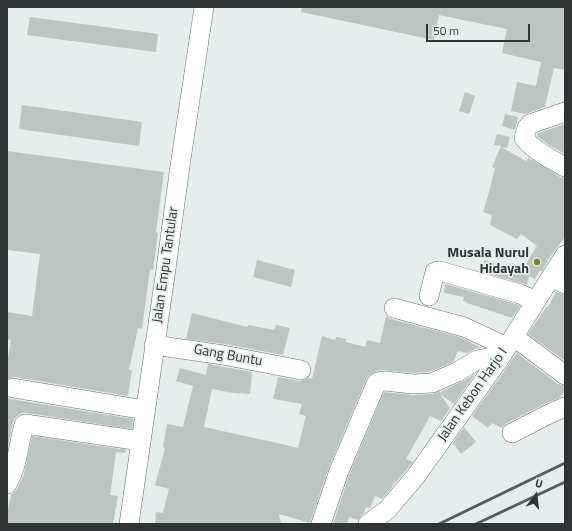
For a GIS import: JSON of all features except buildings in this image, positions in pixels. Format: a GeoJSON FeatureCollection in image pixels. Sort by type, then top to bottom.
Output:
{"type":"FeatureCollection","features":[{"type":"Feature","properties":{"kind":"street","name":"Jalan Empu Tantular"},"geometry":{"type":"LineString","coordinates":[[129,524],[204,7]]}},
{"type":"Feature","properties":{"kind":"street"},"geometry":{"type":"LineString","coordinates":[[565,112],[530,124],[526,128],[524,138],[536,149],[565,167]]}},
{"type":"Feature","properties":{"kind":"street","name":"Jalan Kebon Harjo I"},"geometry":{"type":"LineString","coordinates":[[368,524],[387,510],[416,476],[508,346],[536,301],[558,280],[565,255]]}},
{"type":"Feature","properties":{"kind":"street"},"geometry":{"type":"LineString","coordinates":[[429,296],[435,272],[440,271],[520,294],[536,301]]}},
{"type":"Feature","properties":{"kind":"street"},"geometry":{"type":"LineString","coordinates":[[394,308],[464,327],[508,346],[565,375]]}},
{"type":"Feature","properties":{"kind":"street","name":"Gang Buntu"},"geometry":{"type":"LineString","coordinates":[[154,345],[223,355],[301,370]]}},
{"type":"Feature","properties":{"kind":"street"},"geometry":{"type":"LineString","coordinates":[[322,524],[339,471],[361,416],[378,382],[385,381],[413,384],[432,383],[508,346]]}},
{"type":"Feature","properties":{"kind":"street"},"geometry":{"type":"LineString","coordinates":[[13,388],[145,410]]}},
{"type":"Feature","properties":{"kind":"street"},"geometry":{"type":"LineString","coordinates":[[512,434],[565,407]]}},
{"type":"Feature","properties":{"kind":"street"},"geometry":{"type":"LineString","coordinates":[[7,484],[17,462],[22,430],[26,424],[141,441]]}},
{"type":"Feature","properties":{"kind":"railway"},"geometry":{"type":"LineString","coordinates":[[439,524],[565,463]]}},
{"type":"Feature","properties":{"kind":"railway"},"geometry":{"type":"LineString","coordinates":[[476,524],[565,482]]}},
{"type":"Feature","properties":{"kind":"place","name":"Musala Nurul Hidayah"},"geometry":{"type":"Point","coordinates":[537,262]}}]}
